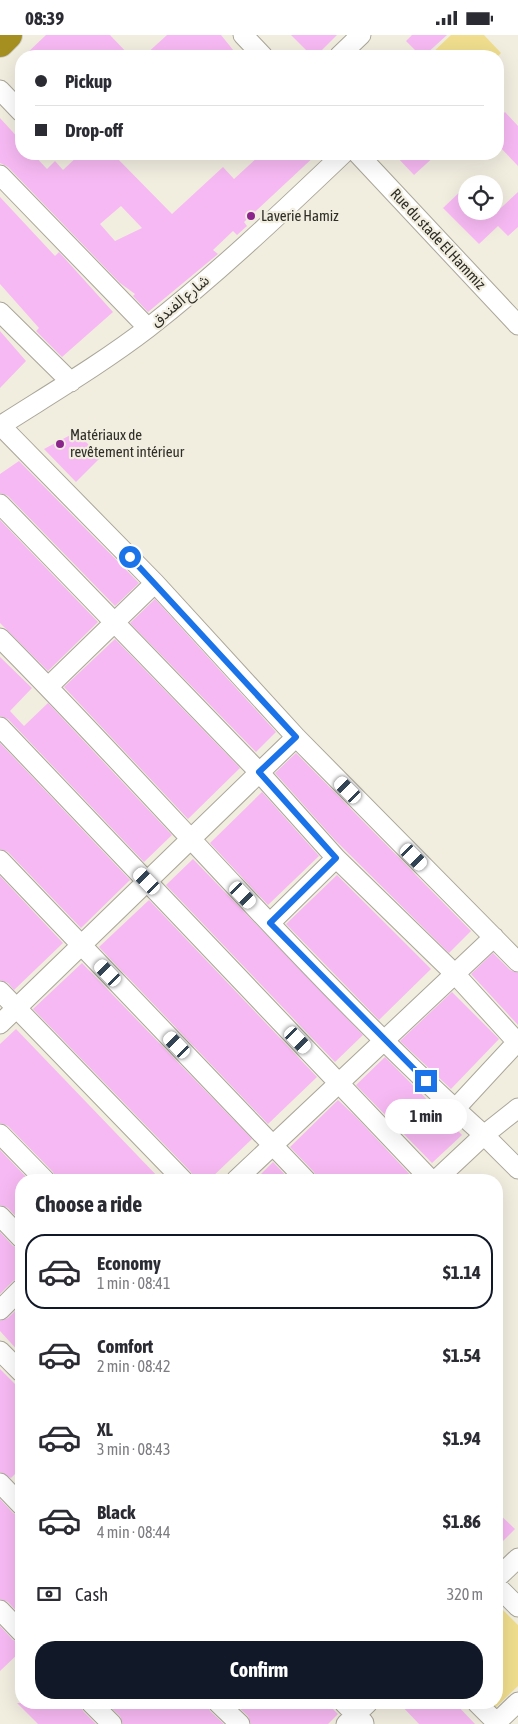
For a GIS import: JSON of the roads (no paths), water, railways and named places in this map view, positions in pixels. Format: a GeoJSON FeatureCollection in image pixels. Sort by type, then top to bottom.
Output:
{"type":"FeatureCollection","features":[{"type":"Feature","properties":{"kind":"highway"},"geometry":{"type":"LineString","coordinates":[[0,43],[8,35]]}},
{"type":"Feature","properties":{"kind":"street"},"geometry":{"type":"LineString","coordinates":[[243,35],[257,50]]}},
{"type":"Feature","properties":{"kind":"street"},"geometry":{"type":"LineString","coordinates":[[345,50],[360,35]]}},
{"type":"Feature","properties":{"kind":"street"},"geometry":{"type":"LineString","coordinates":[[0,90],[15,105]]}},
{"type":"Feature","properties":{"kind":"street","name":"شارع الفندق"},"geometry":{"type":"LineString","coordinates":[[0,426],[71,382],[148,328],[248,243],[337,160]]}},
{"type":"Feature","properties":{"kind":"street","name":"Rue du stade El Hammiz"},"geometry":{"type":"LineString","coordinates":[[364,160],[518,325]]}},
{"type":"Feature","properties":{"kind":"street"},"geometry":{"type":"LineString","coordinates":[[0,175],[148,328]]}},
{"type":"Feature","properties":{"kind":"street"},"geometry":{"type":"LineString","coordinates":[[0,312],[71,382]]}},
{"type":"Feature","properties":{"kind":"street"},"geometry":{"type":"LineString","coordinates":[[0,426],[155,583],[296,737],[518,962]]}},
{"type":"Feature","properties":{"kind":"street"},"geometry":{"type":"LineString","coordinates":[[0,504],[259,772],[336,858],[454,974],[518,1042],[455,1109]]}},
{"type":"Feature","properties":{"kind":"street"},"geometry":{"type":"LineString","coordinates":[[48,687],[155,583]]}},
{"type":"Feature","properties":{"kind":"street"},"geometry":{"type":"LineString","coordinates":[[0,638],[270,923],[383,1039],[518,1169]]}},
{"type":"Feature","properties":{"kind":"street"},"geometry":{"type":"LineString","coordinates":[[0,727],[425,1174]]}},
{"type":"Feature","properties":{"kind":"street"},"geometry":{"type":"LineString","coordinates":[[0,1024],[296,737]]}},
{"type":"Feature","properties":{"kind":"street"},"geometry":{"type":"LineString","coordinates":[[270,923],[336,858]]}},
{"type":"Feature","properties":{"kind":"street"},"geometry":{"type":"LineString","coordinates":[[0,860],[300,1174]]}},
{"type":"Feature","properties":{"kind":"street"},"geometry":{"type":"LineString","coordinates":[[242,1174],[383,1039],[494,937]]}},
{"type":"Feature","properties":{"kind":"street"},"geometry":{"type":"LineString","coordinates":[[0,991],[177,1174]]}},
{"type":"Feature","properties":{"kind":"street"},"geometry":{"type":"LineString","coordinates":[[442,1174],[484,1135],[518,1108]]}},
{"type":"Feature","properties":{"kind":"street"},"geometry":{"type":"LineString","coordinates":[[0,1134],[39,1174]]}},
{"type":"Feature","properties":{"kind":"street"},"geometry":{"type":"LineString","coordinates":[[0,1216],[15,1232]]}},
{"type":"Feature","properties":{"kind":"street"},"geometry":{"type":"LineString","coordinates":[[0,1310],[15,1295]]}},
{"type":"Feature","properties":{"kind":"street"},"geometry":{"type":"LineString","coordinates":[[0,1351],[15,1366]]}},
{"type":"Feature","properties":{"kind":"street"},"geometry":{"type":"LineString","coordinates":[[503,1572],[518,1558]]}},
{"type":"Feature","properties":{"kind":"street"},"geometry":{"type":"LineString","coordinates":[[503,1592],[518,1607]]}},
{"type":"Feature","properties":{"kind":"street"},"geometry":{"type":"LineString","coordinates":[[0,1610],[15,1625]]}},
{"type":"Feature","properties":{"kind":"street"},"geometry":{"type":"LineString","coordinates":[[483,1709],[497,1724],[518,1702]]}},
{"type":"Feature","properties":{"kind":"street"},"geometry":{"type":"LineString","coordinates":[[97,1709],[112,1724]]}},
{"type":"Feature","properties":{"kind":"street"},"geometry":{"type":"LineString","coordinates":[[224,1709],[240,1724]]}},
{"type":"Feature","properties":{"kind":"place","name":"Laverie Hamiz"},"geometry":{"type":"Point","coordinates":[251,216]}},
{"type":"Feature","properties":{"kind":"place","name":"Matériaux de revêtement intérieur"},"geometry":{"type":"Point","coordinates":[60,444]}}]}
